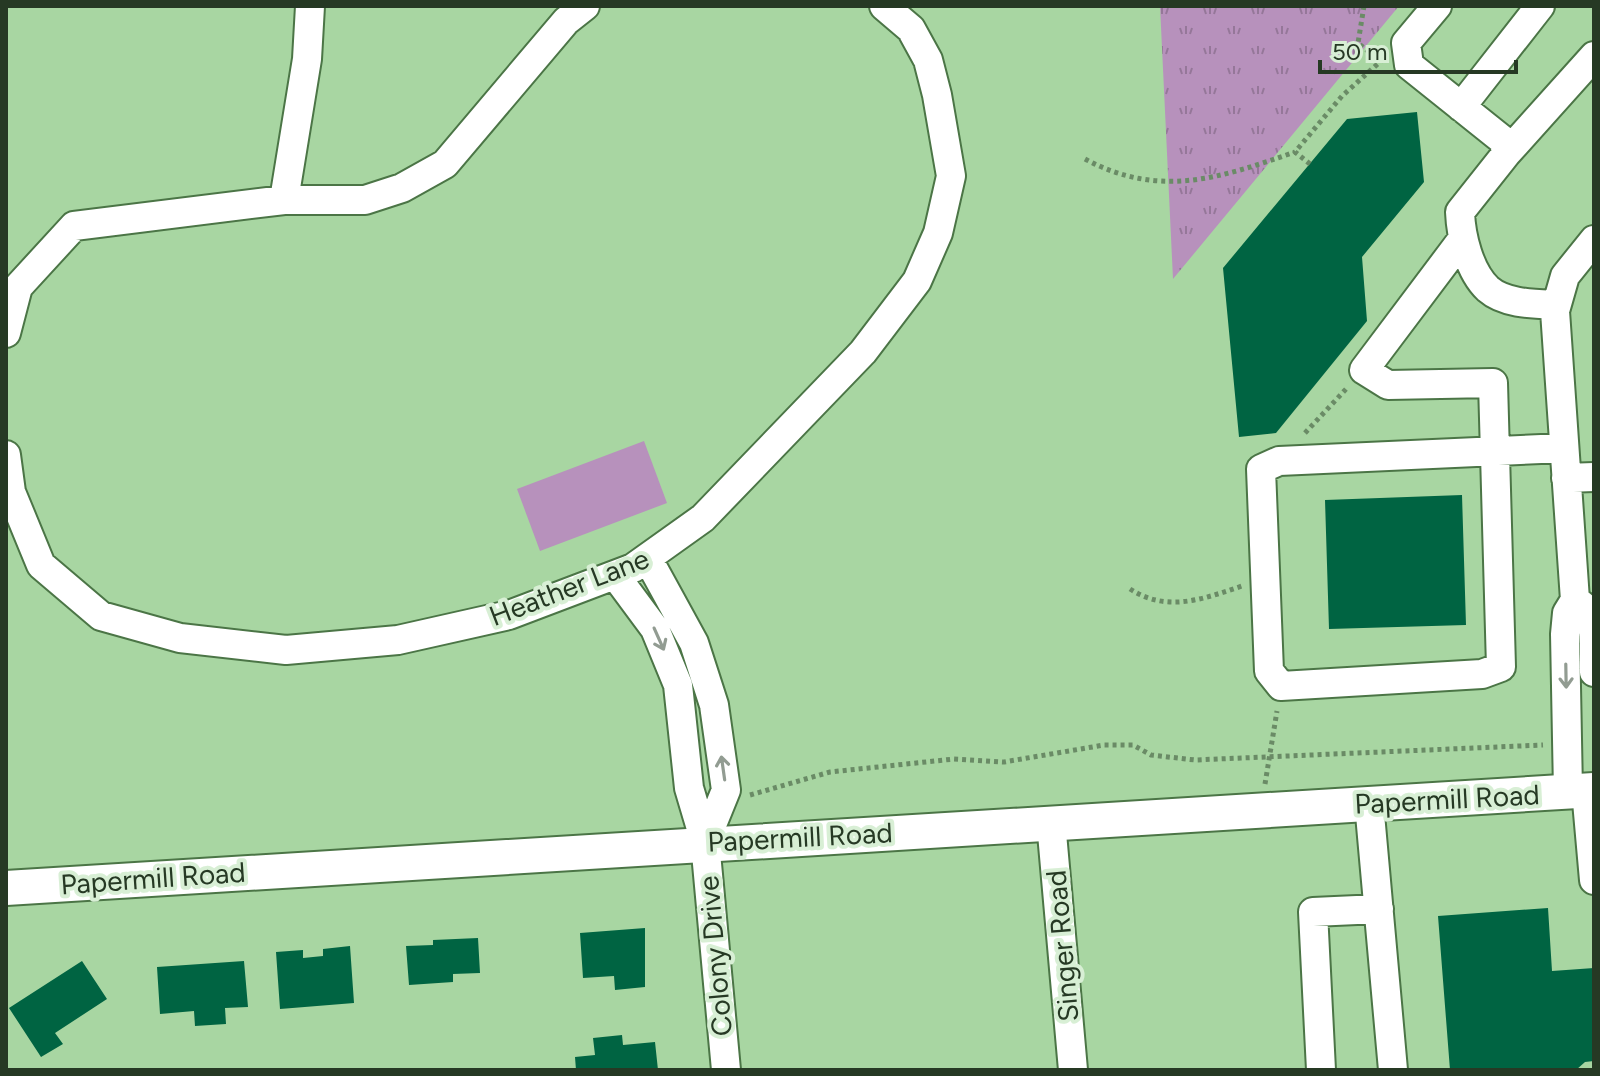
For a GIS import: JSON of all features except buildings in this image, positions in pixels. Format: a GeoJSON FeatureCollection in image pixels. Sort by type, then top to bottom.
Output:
{"type":"FeatureCollection","features":[{"type":"Feature","properties":{"kind":"main road","name":"Papermill Road"},"geometry":{"type":"LineString","coordinates":[[6,888],[705,842],[1583,790]]}},
{"type":"Feature","properties":{"kind":"street"},"geometry":{"type":"LineString","coordinates":[[284,200],[307,59],[310,6]]}},
{"type":"Feature","properties":{"kind":"street"},"geometry":{"type":"LineString","coordinates":[[6,333],[18,287],[74,226],[284,200],[365,200],[402,188],[445,164],[566,21],[585,6]]}},
{"type":"Feature","properties":{"kind":"street","name":"Heather Lane"},"geometry":{"type":"LineString","coordinates":[[6,455],[11,492],[41,565],[101,616],[180,638],[286,650],[398,640],[509,615],[615,575],[648,559],[703,518],[863,352],[917,281],[938,233],[951,176],[937,95],[928,60],[911,29],[884,6]]}},
{"type":"Feature","properties":{"kind":"street"},"geometry":{"type":"LineString","coordinates":[[1437,6],[1406,43],[1409,65],[1504,141],[1506,154]]}},
{"type":"Feature","properties":{"kind":"street"},"geometry":{"type":"LineString","coordinates":[[1461,107],[1540,6]]}},
{"type":"Feature","properties":{"kind":"street"},"geometry":{"type":"LineString","coordinates":[[1556,305],[1519,302],[1488,289],[1461,241],[1460,212],[1506,154],[1594,56]]}},
{"type":"Feature","properties":{"kind":"street"},"geometry":{"type":"LineString","coordinates":[[1594,240],[1565,276],[1556,305],[1564,448],[1580,478],[1575,600],[1567,613],[1565,634],[1567,744],[1583,790],[1594,880]]}},
{"type":"Feature","properties":{"kind":"street"},"geometry":{"type":"LineString","coordinates":[[1461,241],[1364,370],[1388,385],[1493,383],[1497,452],[1501,667],[1482,674],[1281,686],[1269,671],[1261,469],[1279,461],[1497,452],[1564,448]]}},
{"type":"Feature","properties":{"kind":"street"},"geometry":{"type":"LineString","coordinates":[[648,559],[694,643],[714,705],[726,790]]}},
{"type":"Feature","properties":{"kind":"street","name":"Colony Drive"},"geometry":{"type":"LineString","coordinates":[[615,575],[655,629],[678,685],[689,788],[705,842],[726,1070]]}},
{"type":"Feature","properties":{"kind":"street"},"geometry":{"type":"LineString","coordinates":[[1575,600],[1583,605],[1592,620],[1594,672]]}},
{"type":"Feature","properties":{"kind":"street","name":"Colony Drive"},"geometry":{"type":"LineString","coordinates":[[705,842],[726,790]]}},
{"type":"Feature","properties":{"kind":"street"},"geometry":{"type":"LineString","coordinates":[[1369,803],[1393,1070]]}},
{"type":"Feature","properties":{"kind":"street","name":"Singer Road"},"geometry":{"type":"LineString","coordinates":[[1051,822],[1073,1070]]}},
{"type":"Feature","properties":{"kind":"street"},"geometry":{"type":"LineString","coordinates":[[1321,1070],[1313,912],[1379,909]]}},
{"type":"Feature","properties":{"kind":"path"},"geometry":{"type":"LineString","coordinates":[[1364,6],[1358,43],[1380,61]]}},
{"type":"Feature","properties":{"kind":"path"},"geometry":{"type":"LineString","coordinates":[[1085,159],[1111,173],[1147,182],[1178,181],[1236,172],[1295,152],[1342,96],[1380,61],[1406,43]]}},
{"type":"Feature","properties":{"kind":"path"},"geometry":{"type":"LineString","coordinates":[[1295,152],[1310,164]]}},
{"type":"Feature","properties":{"kind":"path"},"geometry":{"type":"LineString","coordinates":[[1279,461],[1364,370]]}},
{"type":"Feature","properties":{"kind":"path"},"geometry":{"type":"LineString","coordinates":[[1130,589],[1148,601],[1172,605],[1266,578]]}},
{"type":"Feature","properties":{"kind":"path"},"geometry":{"type":"LineString","coordinates":[[1261,810],[1281,686]]}},
{"type":"Feature","properties":{"kind":"path"},"geometry":{"type":"LineString","coordinates":[[726,790],[749,795],[830,772],[954,759],[1004,762],[1104,745],[1133,745],[1151,755],[1195,760],[1567,744]]}},
{"type":"Feature","properties":{"kind":"green space"},"geometry":{"type":"Polygon","coordinates":[[[1160,6],[1399,6],[1173,279],[1160,6]]]}},
{"type":"Feature","properties":{"kind":"green space"},"geometry":{"type":"Polygon","coordinates":[[[644,441],[667,503],[540,551],[517,489],[644,441]]]}}]}
